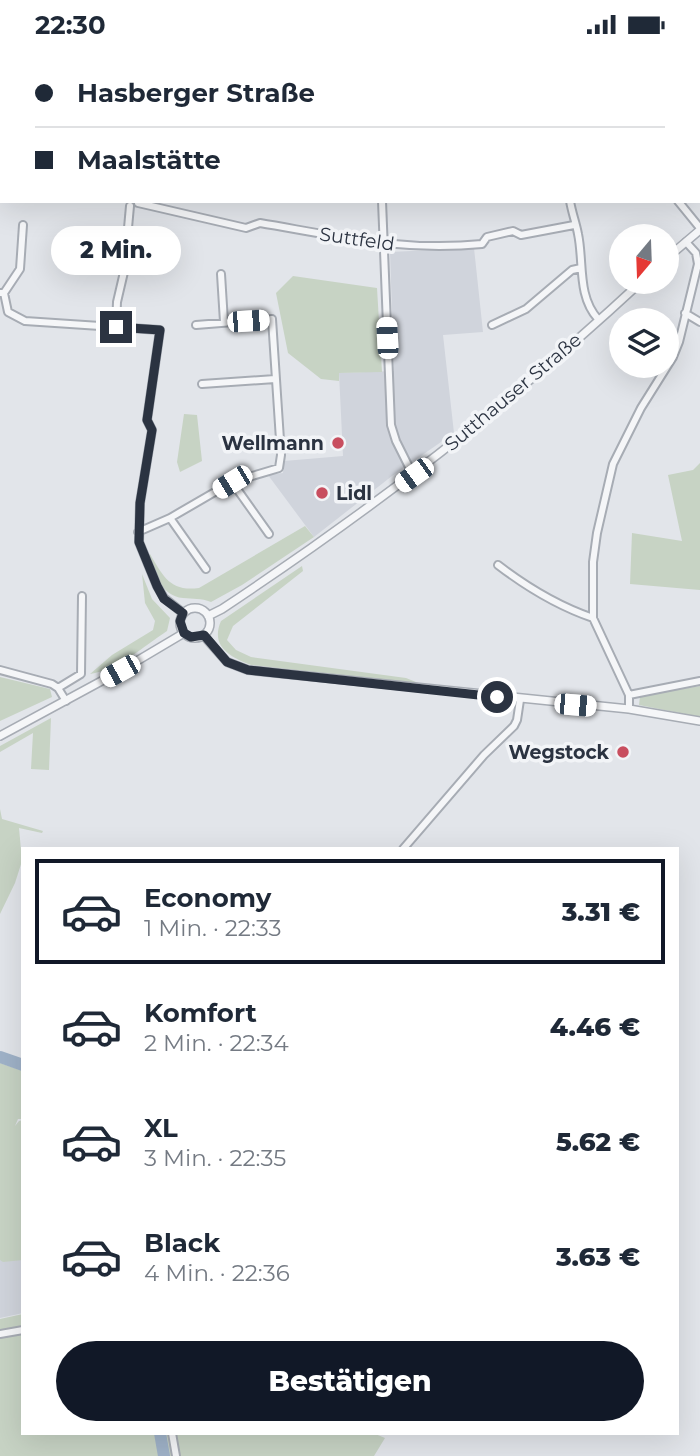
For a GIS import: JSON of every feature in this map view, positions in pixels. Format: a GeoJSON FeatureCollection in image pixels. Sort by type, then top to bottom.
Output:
{"type":"FeatureCollection","features":[{"type":"Feature","properties":{"kind":"street","name":"Suttfeld"},"geometry":{"type":"LineString","coordinates":[[142,203],[246,227],[260,223],[382,244],[450,247],[481,244],[487,237],[513,231],[521,235],[574,225]]}},
{"type":"Feature","properties":{"kind":"street"},"geometry":{"type":"LineString","coordinates":[[382,203],[391,425],[396,441],[414,475]]}},
{"type":"Feature","properties":{"kind":"street"},"geometry":{"type":"LineString","coordinates":[[570,203],[574,225],[578,231],[581,268],[590,307],[598,319]]}},
{"type":"Feature","properties":{"kind":"street"},"geometry":{"type":"LineString","coordinates":[[679,248],[700,229],[680,203]]}},
{"type":"Feature","properties":{"kind":"street"},"geometry":{"type":"LineString","coordinates":[[116,327],[117,302],[124,272],[128,204]]}},
{"type":"Feature","properties":{"kind":"street"},"geometry":{"type":"LineString","coordinates":[[23,225],[20,269],[2,293],[8,312],[25,321],[160,330],[147,420],[152,430],[138,532],[139,542],[164,599],[183,613]]}},
{"type":"Feature","properties":{"kind":"street"},"geometry":{"type":"LineString","coordinates":[[633,710],[629,695],[593,618],[593,562],[613,464],[679,342],[698,264],[696,253],[686,242]]}},
{"type":"Feature","properties":{"kind":"street"},"geometry":{"type":"LineString","coordinates":[[492,325],[526,309],[572,270],[581,268]]}},
{"type":"Feature","properties":{"kind":"street"},"geometry":{"type":"LineString","coordinates":[[221,274],[224,322]]}},
{"type":"Feature","properties":{"kind":"street","name":"Sutthauser Straße"},"geometry":{"type":"LineString","coordinates":[[208,616],[309,550],[414,475],[495,409],[627,294]]}},
{"type":"Feature","properties":{"kind":"street"},"geometry":{"type":"LineString","coordinates":[[685,313],[700,322]]}},
{"type":"Feature","properties":{"kind":"street"},"geometry":{"type":"LineString","coordinates":[[138,532],[170,518],[232,482],[279,468],[281,456],[272,319],[196,325]]}},
{"type":"Feature","properties":{"kind":"street"},"geometry":{"type":"LineString","coordinates":[[202,384],[275,379]]}},
{"type":"Feature","properties":{"kind":"street"},"geometry":{"type":"LineString","coordinates":[[232,482],[269,534]]}},
{"type":"Feature","properties":{"kind":"street"},"geometry":{"type":"LineString","coordinates":[[170,518],[206,569]]}},
{"type":"Feature","properties":{"kind":"street"},"geometry":{"type":"LineString","coordinates":[[498,565],[521,583],[556,604],[593,618]]}},
{"type":"Feature","properties":{"kind":"street"},"geometry":{"type":"LineString","coordinates":[[58,688],[81,674],[82,596]]}},
{"type":"Feature","properties":{"kind":"street"},"geometry":{"type":"LineString","coordinates":[[197,608],[208,616],[209,628],[204,635],[191,637],[184,633],[180,621],[183,613],[197,608]]}},
{"type":"Feature","properties":{"kind":"street"},"geometry":{"type":"LineString","coordinates":[[0,736],[184,633]]}},
{"type":"Feature","properties":{"kind":"street"},"geometry":{"type":"LineString","coordinates":[[204,635],[227,662],[248,670],[633,710],[700,722]]}},
{"type":"Feature","properties":{"kind":"street"},"geometry":{"type":"LineString","coordinates":[[0,670],[45,680],[58,688],[65,701]]}},
{"type":"Feature","properties":{"kind":"street"},"geometry":{"type":"LineString","coordinates":[[629,695],[700,681]]}},
{"type":"Feature","properties":{"kind":"street"},"geometry":{"type":"LineString","coordinates":[[405,847],[484,755],[514,726],[520,699]]}},
{"type":"Feature","properties":{"kind":"street"},"geometry":{"type":"LineString","coordinates":[[0,1334],[21,1330]]}},
{"type":"Feature","properties":{"kind":"street"},"geometry":{"type":"LineString","coordinates":[[172,1435],[176,1456]]}},
{"type":"Feature","properties":{"kind":"shaded area"},"geometry":{"type":"Polygon","coordinates":[[[474,248],[483,332],[443,335],[454,433],[392,476],[314,537],[268,475],[283,473],[284,461],[343,456],[339,373],[394,371],[390,252],[474,248]]]}},
{"type":"Feature","properties":{"kind":"shaded area"},"geometry":{"type":"Polygon","coordinates":[[[21,1259],[21,1313],[0,1318],[0,1260],[21,1259]]]}},
{"type":"Feature","properties":{"kind":"green space"},"geometry":{"type":"Polygon","coordinates":[[[293,276],[377,288],[382,372],[339,373],[339,381],[321,379],[288,353],[276,293],[293,276]]]}},
{"type":"Feature","properties":{"kind":"green space"},"geometry":{"type":"Polygon","coordinates":[[[184,414],[197,415],[202,461],[180,472],[177,462],[184,414]]]}},
{"type":"Feature","properties":{"kind":"green space"},"geometry":{"type":"Polygon","coordinates":[[[700,463],[700,590],[630,584],[632,533],[682,541],[668,475],[693,470],[700,463]]]}},
{"type":"Feature","properties":{"kind":"green space"},"geometry":{"type":"Polygon","coordinates":[[[305,526],[314,537],[242,585],[211,602],[169,593],[156,576],[148,556],[150,554],[168,581],[174,585],[189,589],[199,588],[305,526]]]}},
{"type":"Feature","properties":{"kind":"green space"},"geometry":{"type":"Polygon","coordinates":[[[302,566],[303,571],[233,626],[227,640],[236,650],[251,657],[406,678],[421,684],[251,665],[229,654],[220,644],[218,637],[221,621],[302,566]]]}},
{"type":"Feature","properties":{"kind":"green space"},"geometry":{"type":"Polygon","coordinates":[[[142,574],[152,599],[170,618],[167,631],[121,663],[90,674],[112,655],[153,630],[155,621],[145,603],[142,574]]]}},
{"type":"Feature","properties":{"kind":"green space"},"geometry":{"type":"Polygon","coordinates":[[[0,677],[50,689],[52,697],[0,721],[0,677]]]}},
{"type":"Feature","properties":{"kind":"green space"},"geometry":{"type":"Polygon","coordinates":[[[700,686],[700,717],[639,705],[640,696],[700,686]]]}},
{"type":"Feature","properties":{"kind":"green space"},"geometry":{"type":"Polygon","coordinates":[[[51,718],[49,770],[31,769],[33,733],[0,752],[0,746],[51,718]]]}},
{"type":"Feature","properties":{"kind":"green space"},"geometry":{"type":"Polygon","coordinates":[[[0,809],[2,819],[43,831],[42,833],[19,828],[21,864],[0,914],[0,809]]]}},
{"type":"Feature","properties":{"kind":"green space"},"geometry":{"type":"Polygon","coordinates":[[[0,1063],[21,1070],[21,1119],[18,1119],[15,1126],[21,1120],[21,1260],[0,1260],[0,1063]]]}},
{"type":"Feature","properties":{"kind":"green space"},"geometry":{"type":"Polygon","coordinates":[[[21,1314],[21,1435],[378,1435],[385,1438],[374,1456],[0,1456],[0,1319],[21,1314]]]}},
{"type":"Feature","properties":{"kind":"waterway"},"geometry":{"type":"LineString","coordinates":[[0,1057],[21,1064]]}},
{"type":"Feature","properties":{"kind":"waterway"},"geometry":{"type":"LineString","coordinates":[[160,1435],[164,1456]]}},
{"type":"Feature","properties":{"kind":"place","name":"Wellmann"},"geometry":{"type":"Point","coordinates":[338,443]}},
{"type":"Feature","properties":{"kind":"place","name":"Lidl"},"geometry":{"type":"Point","coordinates":[322,493]}},
{"type":"Feature","properties":{"kind":"place","name":"Wegstock"},"geometry":{"type":"Point","coordinates":[623,752]}},
{"type":"Feature","properties":{"kind":"route"},"geometry":{"type":"LineString","coordinates":[[116,327],[160,330],[147,420],[152,430],[138,532],[146,562],[164,599],[183,613],[180,625],[187,636],[195,638],[204,635],[227,662],[248,670],[497,697]]}}]}
